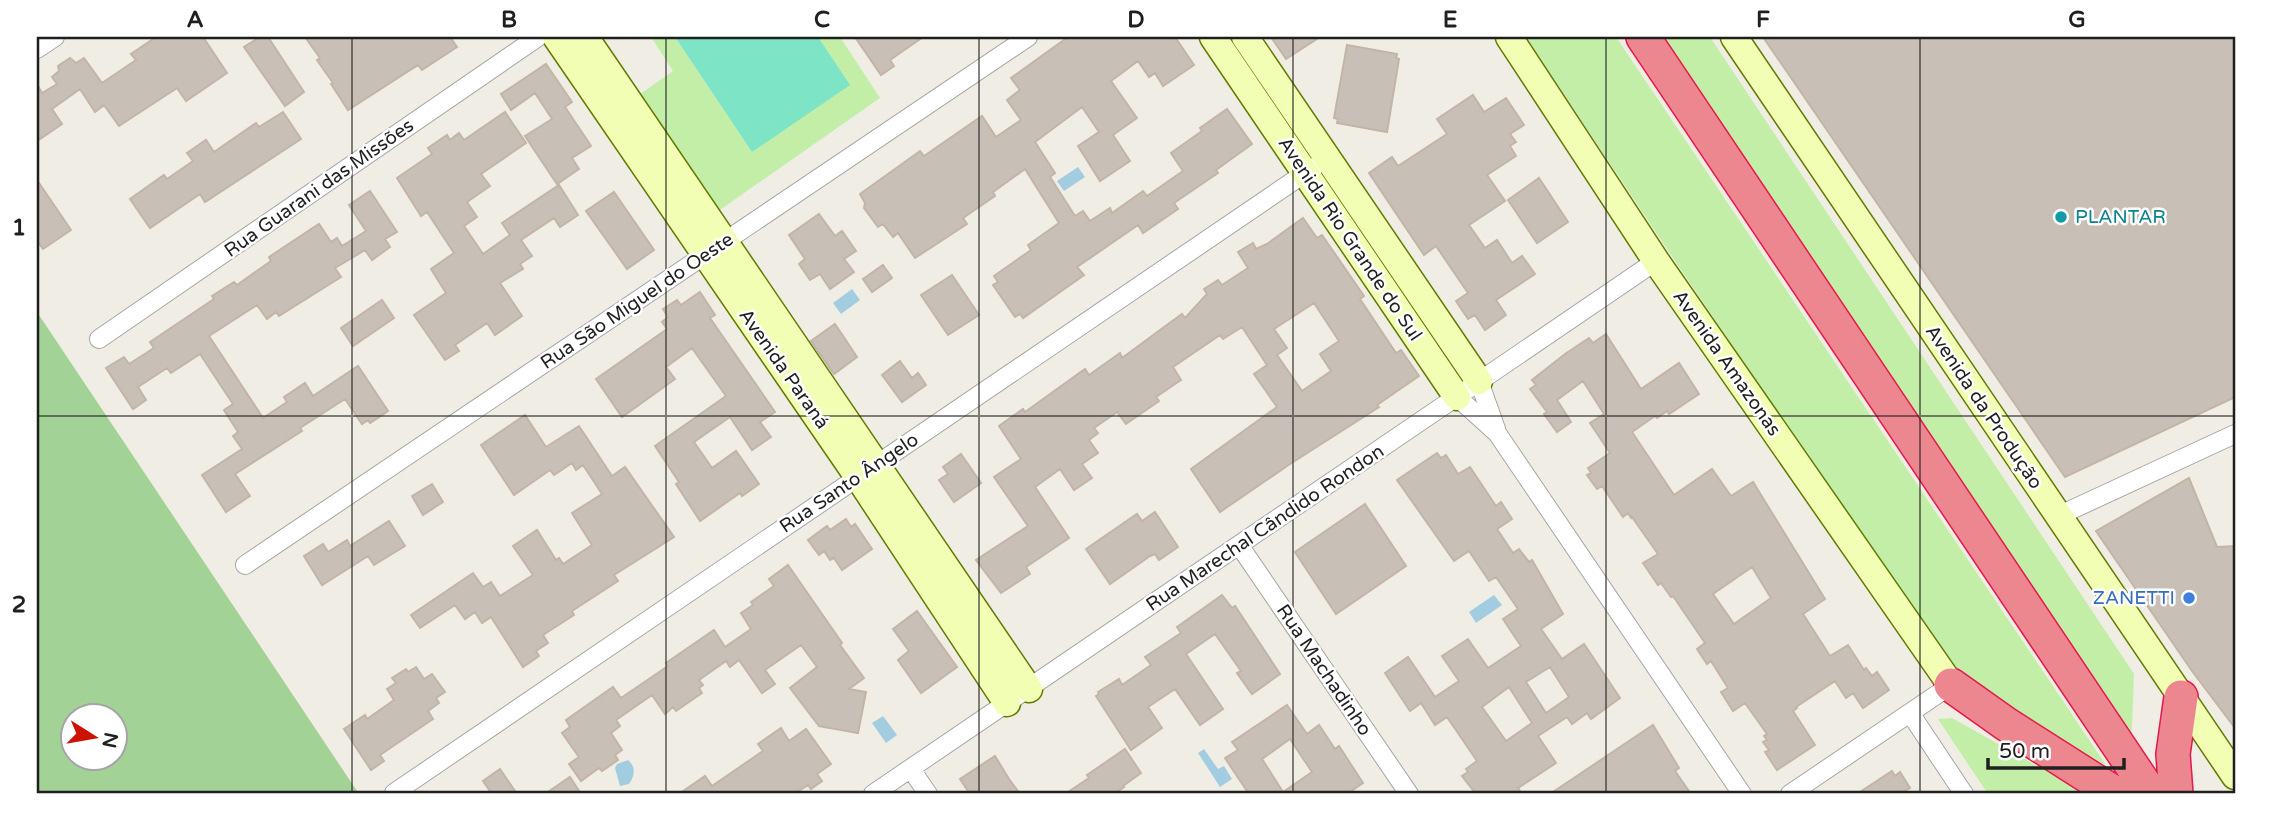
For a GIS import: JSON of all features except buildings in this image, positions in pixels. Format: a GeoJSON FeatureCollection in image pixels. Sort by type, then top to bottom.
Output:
{"type":"FeatureCollection","features":[{"type":"Feature","properties":{"kind":"highway"},"geometry":{"type":"LineString","coordinates":[[1643,37],[2151,794]]}},
{"type":"Feature","properties":{"kind":"highway"},"geometry":{"type":"LineString","coordinates":[[1951,685],[2006,724],[2116,794]]}},
{"type":"Feature","properties":{"kind":"highway"},"geometry":{"type":"LineString","coordinates":[[2176,794],[2173,754],[2181,697]]}},
{"type":"Feature","properties":{"kind":"street"},"geometry":{"type":"LineString","coordinates":[[37,49],[55,37]]}},
{"type":"Feature","properties":{"kind":"street","name":"Rua Guarani das Missões"},"geometry":{"type":"LineString","coordinates":[[99,340],[538,37]]}},
{"type":"Feature","properties":{"kind":"street","name":"Avenida Paraná"},"geometry":{"type":"LineString","coordinates":[[556,37],[715,248],[1018,696]]}},
{"type":"Feature","properties":{"kind":"street","name":"Avenida Paraná"},"geometry":{"type":"LineString","coordinates":[[585,37],[715,248]]}},
{"type":"Feature","properties":{"kind":"street","name":"Rua São Miguel do Oeste"},"geometry":{"type":"LineString","coordinates":[[245,565],[1028,37]]}},
{"type":"Feature","properties":{"kind":"street","name":"Avenida Rio Grande do Sul"},"geometry":{"type":"LineString","coordinates":[[1213,37],[1316,165],[1479,381],[1497,433]]}},
{"type":"Feature","properties":{"kind":"street","name":"Avenida Rio Grande do Sul"},"geometry":{"type":"LineString","coordinates":[[1245,37],[1316,165],[1457,397],[1497,433],[1742,794]]}},
{"type":"Feature","properties":{"kind":"street","name":"Avenida Amazonas"},"geometry":{"type":"LineString","coordinates":[[1509,37],[1656,261],[1951,685]]}},
{"type":"Feature","properties":{"kind":"street","name":"Avenida da Produção"},"geometry":{"type":"LineString","coordinates":[[1734,37],[2235,776]]}},
{"type":"Feature","properties":{"kind":"street","name":"Rua Santo Ângelo"},"geometry":{"type":"LineString","coordinates":[[394,793],[1316,165]]}},
{"type":"Feature","properties":{"kind":"street","name":"Rua Marechal Cândido Rondon"},"geometry":{"type":"LineString","coordinates":[[873,794],[1656,261]]}},
{"type":"Feature","properties":{"kind":"street"},"geometry":{"type":"LineString","coordinates":[[2058,516],[2235,434]]}},
{"type":"Feature","properties":{"kind":"street","name":"Rua Machadinho"},"geometry":{"type":"LineString","coordinates":[[1239,545],[1409,794]]}},
{"type":"Feature","properties":{"kind":"street"},"geometry":{"type":"LineString","coordinates":[[1790,794],[1951,685]]}},
{"type":"Feature","properties":{"kind":"street"},"geometry":{"type":"LineString","coordinates":[[1910,713],[1964,794]]}},
{"type":"Feature","properties":{"kind":"street"},"geometry":{"type":"LineString","coordinates":[[911,769],[928,794]]}},
{"type":"Feature","properties":{"kind":"green space"},"geometry":{"type":"Polygon","coordinates":[[[651,37],[675,37],[752,152],[817,37],[840,37],[880,98],[714,214],[636,97],[673,71],[651,37]]]}},
{"type":"Feature","properties":{"kind":"green space"},"geometry":{"type":"Polygon","coordinates":[[[675,37],[818,37],[850,85],[752,152],[675,37]]]}},
{"type":"Feature","properties":{"kind":"green space"},"geometry":{"type":"Polygon","coordinates":[[[1526,37],[1616,37],[2106,765],[2001,708],[1962,681],[1675,261],[1526,37]]]}},
{"type":"Feature","properties":{"kind":"green space"},"geometry":{"type":"Polygon","coordinates":[[[1663,37],[1710,37],[2134,674],[2131,752],[1663,37]]]}},
{"type":"Feature","properties":{"kind":"green space"},"geometry":{"type":"Polygon","coordinates":[[[37,312],[359,794],[37,794],[37,312]]]}},
{"type":"Feature","properties":{"kind":"green space"},"geometry":{"type":"Polygon","coordinates":[[[1952,718],[2087,794],[1988,794],[1938,719],[1952,718]]]}},
{"type":"Feature","properties":{"kind":"water"},"geometry":{"type":"Polygon","coordinates":[[[1078,167],[1085,177],[1064,191],[1057,181],[1078,167]]]}},
{"type":"Feature","properties":{"kind":"water"},"geometry":{"type":"Polygon","coordinates":[[[852,289],[860,300],[841,314],[833,303],[852,289]]]}},
{"type":"Feature","properties":{"kind":"water"},"geometry":{"type":"Polygon","coordinates":[[[1494,595],[1502,605],[1476,623],[1469,612],[1494,595]]]}},
{"type":"Feature","properties":{"kind":"water"},"geometry":{"type":"Polygon","coordinates":[[[883,716],[897,735],[886,743],[872,723],[883,716]]]}},
{"type":"Feature","properties":{"kind":"water"},"geometry":{"type":"Polygon","coordinates":[[[1204,749],[1218,769],[1224,766],[1232,779],[1220,787],[1198,753],[1204,749]]]}},
{"type":"Feature","properties":{"kind":"water"},"geometry":{"type":"Polygon","coordinates":[[[628,760],[634,769],[633,775],[629,784],[620,786],[615,768],[617,764],[628,760]]]}},
{"type":"Feature","properties":{"kind":"place","name":"PLANTAR"},"geometry":{"type":"Point","coordinates":[2061,217]}},
{"type":"Feature","properties":{"kind":"place","name":"ZANETTI"},"geometry":{"type":"Point","coordinates":[2189,598]}}]}
